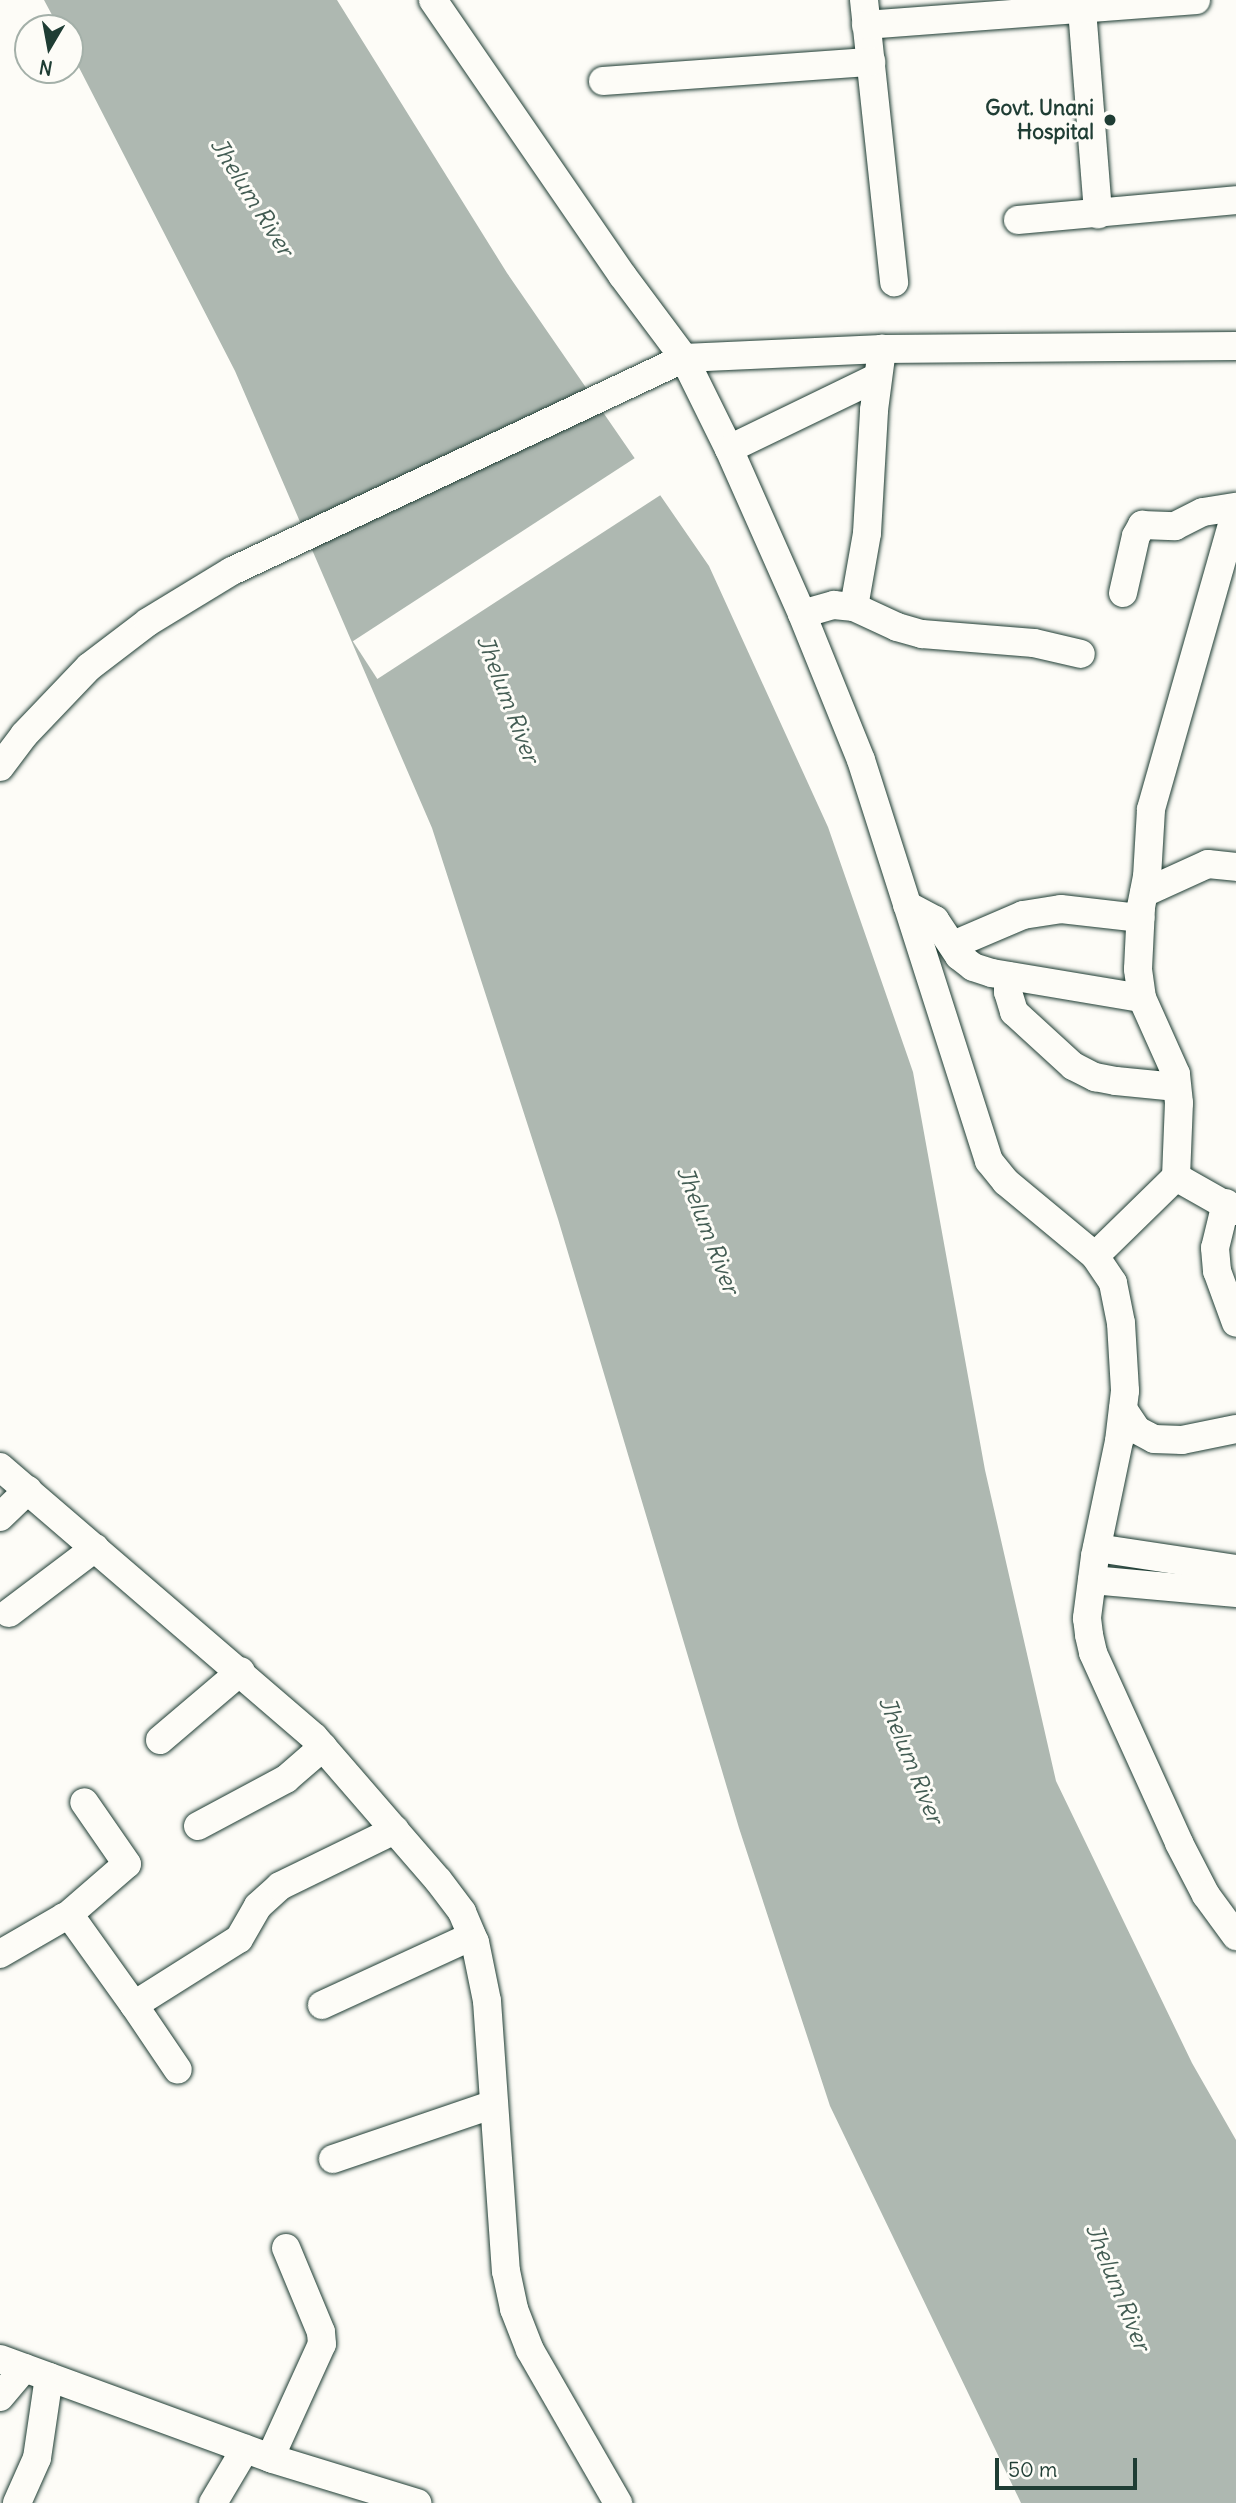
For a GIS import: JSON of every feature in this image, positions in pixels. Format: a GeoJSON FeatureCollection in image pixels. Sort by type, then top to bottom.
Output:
{"type":"FeatureCollection","features":[{"type":"Feature","properties":{"kind":"street"},"geometry":{"type":"LineString","coordinates":[[433,0],[622,275],[684,358],[729,450],[802,614],[861,760],[989,1161],[1006,1182],[1094,1256],[1107,1272],[1117,1298],[1124,1353],[1123,1409],[1087,1618],[1093,1653],[1179,1843],[1206,1895],[1236,1937]]}},
{"type":"Feature","properties":{"kind":"street"},"geometry":{"type":"LineString","coordinates":[[894,282],[865,12],[1082,9],[1196,0]]}},
{"type":"Feature","properties":{"kind":"street"},"geometry":{"type":"LineString","coordinates":[[1082,9],[1098,214]]}},
{"type":"Feature","properties":{"kind":"street"},"geometry":{"type":"LineString","coordinates":[[603,81],[871,62]]}},
{"type":"Feature","properties":{"kind":"street"},"geometry":{"type":"LineString","coordinates":[[1018,220],[1236,200]]}},
{"type":"Feature","properties":{"kind":"street"},"geometry":{"type":"LineString","coordinates":[[0,767],[24,735],[89,667],[148,622],[232,571],[684,358],[882,349],[1236,346]]}},
{"type":"Feature","properties":{"kind":"street"},"geometry":{"type":"LineString","coordinates":[[854,607],[867,533],[882,349]]}},
{"type":"Feature","properties":{"kind":"street"},"geometry":{"type":"LineString","coordinates":[[729,450],[878,377]]}},
{"type":"Feature","properties":{"kind":"street"},"geometry":{"type":"LineString","coordinates":[[1094,1256],[1176,1177],[1177,1087],[1168,1053],[1142,998],[1138,970],[1142,906],[1151,809],[1236,509],[1216,508],[1175,526],[1142,525],[1136,536],[1123,593]]}},
{"type":"Feature","properties":{"kind":"street"},"geometry":{"type":"LineString","coordinates":[[802,614],[834,605],[854,607],[897,627],[922,634],[1034,643],[1081,654]]}},
{"type":"Feature","properties":{"kind":"street"},"geometry":{"type":"LineString","coordinates":[[953,945],[1023,915],[1061,909],[1142,906],[1208,864],[1236,867]]}},
{"type":"Feature","properties":{"kind":"street"},"geometry":{"type":"LineString","coordinates":[[907,905],[935,920],[972,967],[1008,976],[1142,998]]}},
{"type":"Feature","properties":{"kind":"street"},"geometry":{"type":"LineString","coordinates":[[1008,976],[1008,992],[1014,1012],[1073,1066],[1095,1077],[1177,1087]]}},
{"type":"Feature","properties":{"kind":"street"},"geometry":{"type":"LineString","coordinates":[[1176,1177],[1231,1207],[1215,1248],[1217,1271],[1236,1323]]}},
{"type":"Feature","properties":{"kind":"street"},"geometry":{"type":"LineString","coordinates":[[1123,1409],[1137,1430],[1154,1439],[1182,1440],[1236,1429]]}},
{"type":"Feature","properties":{"kind":"street"},"geometry":{"type":"LineString","coordinates":[[0,1467],[241,1671],[323,1747],[396,1830],[462,1912],[472,1936],[487,2001],[492,2105],[506,2271],[513,2309],[530,2350],[618,2503]]}},
{"type":"Feature","properties":{"kind":"street"},"geometry":{"type":"LineString","coordinates":[[0,1517],[28,1490]]}},
{"type":"Feature","properties":{"kind":"street"},"geometry":{"type":"LineString","coordinates":[[9,1613],[95,1548]]}},
{"type":"Feature","properties":{"kind":"street"},"geometry":{"type":"LineString","coordinates":[[1094,1565],[1236,1569]]}},
{"type":"Feature","properties":{"kind":"street"},"geometry":{"type":"LineString","coordinates":[[1094,1565],[1236,1593]]}},
{"type":"Feature","properties":{"kind":"street"},"geometry":{"type":"LineString","coordinates":[[160,1740],[241,1671]]}},
{"type":"Feature","properties":{"kind":"street"},"geometry":{"type":"LineString","coordinates":[[198,1826],[286,1779],[323,1747]]}},
{"type":"Feature","properties":{"kind":"street"},"geometry":{"type":"LineString","coordinates":[[0,1954],[67,1916],[127,1864],[84,1802]]}},
{"type":"Feature","properties":{"kind":"street"},"geometry":{"type":"LineString","coordinates":[[134,2005],[239,1939],[258,1906],[279,1886],[396,1830]]}},
{"type":"Feature","properties":{"kind":"street"},"geometry":{"type":"LineString","coordinates":[[67,1916],[74,1919],[178,2070]]}},
{"type":"Feature","properties":{"kind":"street"},"geometry":{"type":"LineString","coordinates":[[322,2005],[472,1936]]}},
{"type":"Feature","properties":{"kind":"street"},"geometry":{"type":"LineString","coordinates":[[333,2159],[492,2105]]}},
{"type":"Feature","properties":{"kind":"street"},"geometry":{"type":"LineString","coordinates":[[213,2503],[258,2453],[322,2344],[321,2332],[286,2248]]}},
{"type":"Feature","properties":{"kind":"street"},"geometry":{"type":"LineString","coordinates":[[24,2368],[258,2453],[352,2494],[417,2503]]}},
{"type":"Feature","properties":{"kind":"street"},"geometry":{"type":"LineString","coordinates":[[0,2397],[24,2368]]}},
{"type":"Feature","properties":{"kind":"street"},"geometry":{"type":"LineString","coordinates":[[17,2503],[34,2468],[24,2368]]}},
{"type":"Feature","properties":{"kind":"water","name":"Jhelum River"},"geometry":{"type":"Polygon","coordinates":[[[44,0],[337,0],[507,273],[709,566],[828,827],[913,1072],[985,1470],[1056,1781],[1192,2063],[1236,2140],[1236,2503],[1021,2503],[830,2106],[739,1828],[558,1219],[432,828],[235,371],[84,77],[84,14],[52,14],[44,0]]]}},
{"type":"Feature","properties":{"kind":"pier"},"geometry":{"type":"Polygon","coordinates":[[[638,456],[663,494],[377,679],[353,641],[638,456]]]}},
{"type":"Feature","properties":{"kind":"place","name":"Govt. Unani Hospital"},"geometry":{"type":"Point","coordinates":[1110,120]}}]}
